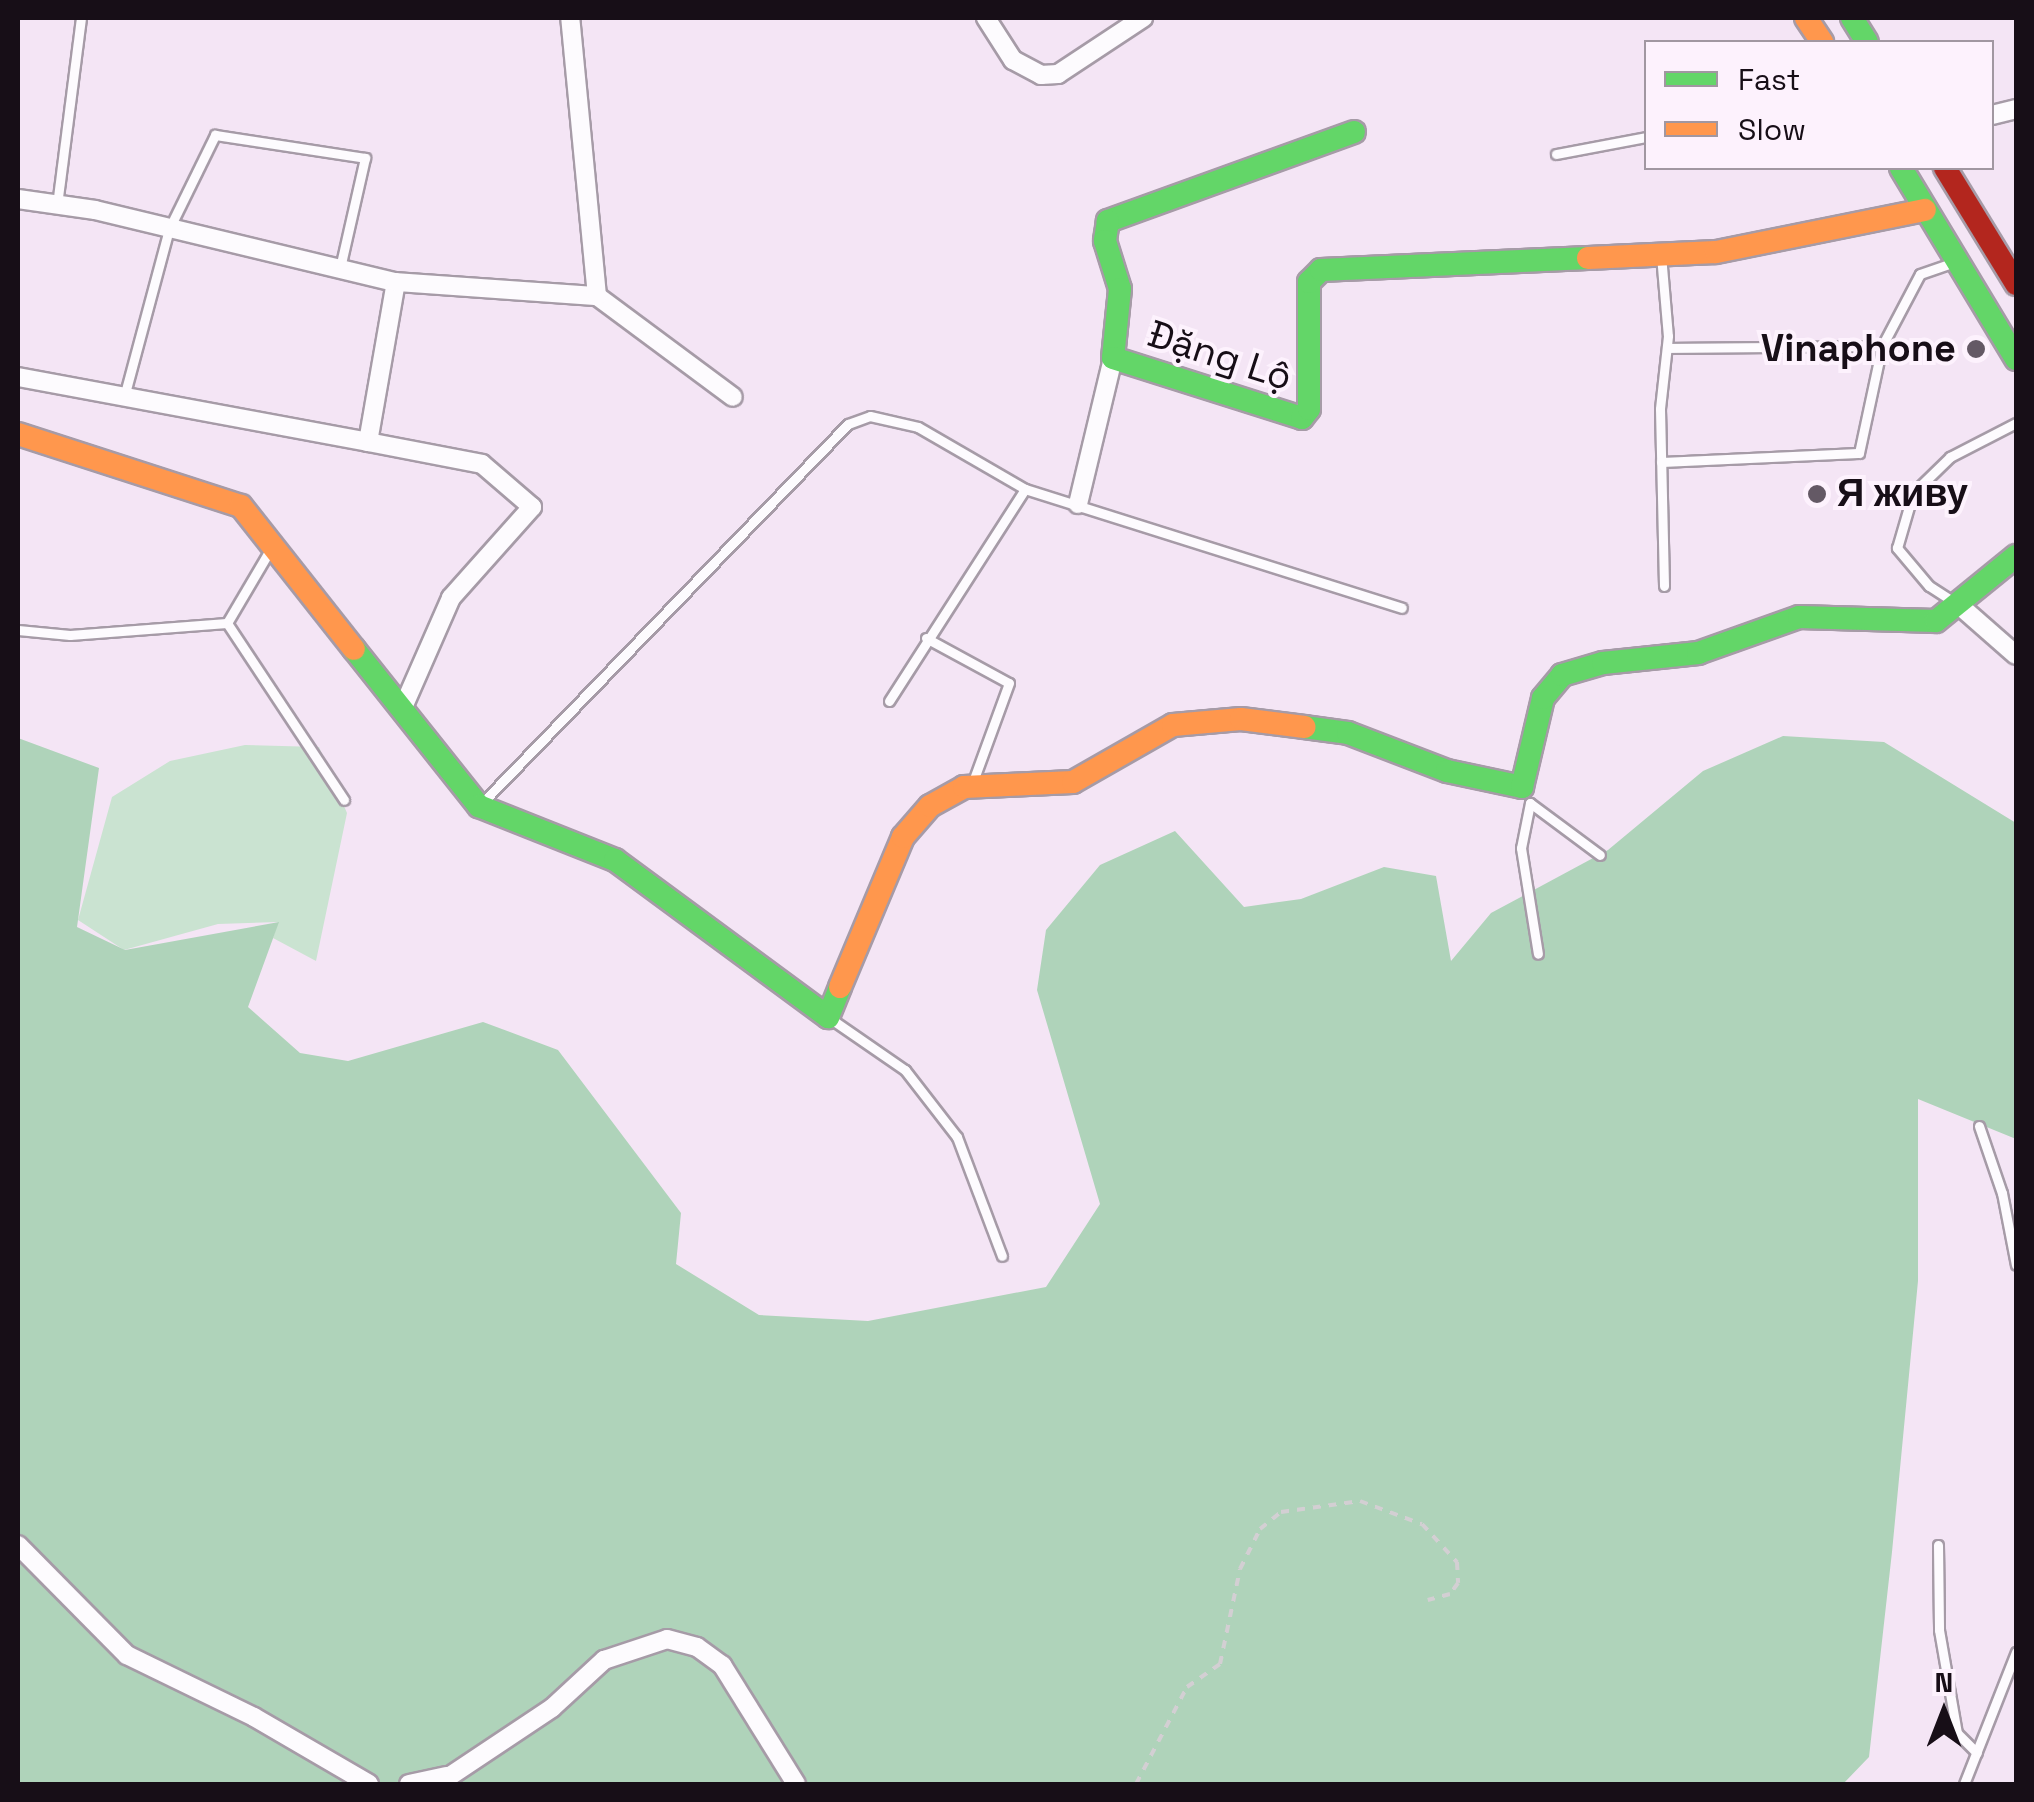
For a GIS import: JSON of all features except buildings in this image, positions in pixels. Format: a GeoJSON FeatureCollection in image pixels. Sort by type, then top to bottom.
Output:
{"type":"FeatureCollection","features":[{"type":"Feature","properties":{"kind":"street"},"geometry":{"type":"LineString","coordinates":[[570,18],[597,296]]}},
{"type":"Feature","properties":{"kind":"street"},"geometry":{"type":"LineString","coordinates":[[986,18],[1014,60],[1041,74],[1058,74],[1143,18]]}},
{"type":"Feature","properties":{"kind":"street"},"geometry":{"type":"LineString","coordinates":[[1806,18],[1821,40]]}},
{"type":"Feature","properties":{"kind":"street"},"geometry":{"type":"LineString","coordinates":[[1852,18],[1867,40]]}},
{"type":"Feature","properties":{"kind":"street","name":"Đặng Lộ"},"geometry":{"type":"LineString","coordinates":[[1354,132],[1108,220],[1105,241],[1120,289],[1113,358],[1302,418],[1309,409],[1309,282],[1321,270],[1751,248],[1925,210]]}},
{"type":"Feature","properties":{"kind":"street"},"geometry":{"type":"LineString","coordinates":[[1902,170],[2016,360]]}},
{"type":"Feature","properties":{"kind":"street"},"geometry":{"type":"LineString","coordinates":[[1946,170],[2016,284]]}},
{"type":"Feature","properties":{"kind":"street"},"geometry":{"type":"LineString","coordinates":[[18,199],[396,282],[597,296],[733,397]]}},
{"type":"Feature","properties":{"kind":"street"},"geometry":{"type":"LineString","coordinates":[[368,442],[396,282]]}},
{"type":"Feature","properties":{"kind":"street"},"geometry":{"type":"LineString","coordinates":[[1078,504],[1113,358]]}},
{"type":"Feature","properties":{"kind":"street"},"geometry":{"type":"LineString","coordinates":[[18,377],[482,464],[532,507],[451,598],[404,705]]}},
{"type":"Feature","properties":{"kind":"street"},"geometry":{"type":"LineString","coordinates":[[18,434],[240,506],[270,550],[404,705],[479,806],[615,860],[828,1017],[903,838],[942,796],[971,786],[1073,782],[1174,725],[1241,719],[1348,733],[1447,771],[1526,795],[1544,698],[1573,670],[1698,653],[1799,618],[1910,625],[1936,622],[2016,556]]}},
{"type":"Feature","properties":{"kind":"street"},"geometry":{"type":"LineString","coordinates":[[1960,606],[2016,654]]}},
{"type":"Feature","properties":{"kind":"street"},"geometry":{"type":"LineString","coordinates":[[18,1545],[127,1654],[254,1717],[368,1784]]}},
{"type":"Feature","properties":{"kind":"street"},"geometry":{"type":"LineString","coordinates":[[408,1784],[442,1780],[528,1726],[604,1660],[668,1640],[696,1647],[722,1665],[796,1784]]}},
{"type":"Feature","properties":{"kind":"lane"},"geometry":{"type":"LineString","coordinates":[[57,205],[81,18]]}},
{"type":"Feature","properties":{"kind":"lane"},"geometry":{"type":"LineString","coordinates":[[124,396],[169,230],[215,136],[365,158],[340,270]]}},
{"type":"Feature","properties":{"kind":"lane"},"geometry":{"type":"LineString","coordinates":[[1556,154],[1644,137]]}},
{"type":"Feature","properties":{"kind":"lane"},"geometry":{"type":"LineString","coordinates":[[1660,254],[1667,348],[1661,462],[1664,586]]}},
{"type":"Feature","properties":{"kind":"lane"},"geometry":{"type":"LineString","coordinates":[[1661,462],[1859,454],[1882,346],[1920,274],[1956,261]]}},
{"type":"Feature","properties":{"kind":"lane"},"geometry":{"type":"LineString","coordinates":[[1667,348],[1882,346]]}},
{"type":"Feature","properties":{"kind":"lane"},"geometry":{"type":"LineString","coordinates":[[479,806],[848,424],[870,416],[902,421],[1025,489],[1402,608]]}},
{"type":"Feature","properties":{"kind":"lane"},"geometry":{"type":"LineString","coordinates":[[1960,606],[1928,586],[1897,548],[1913,493],[1950,457],[2016,423]]}},
{"type":"Feature","properties":{"kind":"lane"},"geometry":{"type":"LineString","coordinates":[[889,701],[1025,489]]}},
{"type":"Feature","properties":{"kind":"lane"},"geometry":{"type":"LineString","coordinates":[[227,623],[270,550]]}},
{"type":"Feature","properties":{"kind":"lane"},"geometry":{"type":"LineString","coordinates":[[18,630],[70,634],[227,623]]}},
{"type":"Feature","properties":{"kind":"lane"},"geometry":{"type":"LineString","coordinates":[[227,623],[344,800]]}},
{"type":"Feature","properties":{"kind":"lane"},"geometry":{"type":"LineString","coordinates":[[926,638],[1008,682],[971,786]]}},
{"type":"Feature","properties":{"kind":"lane"},"geometry":{"type":"LineString","coordinates":[[1526,795],[1600,855]]}},
{"type":"Feature","properties":{"kind":"lane"},"geometry":{"type":"LineString","coordinates":[[1526,795],[1521,848],[1538,954]]}},
{"type":"Feature","properties":{"kind":"lane"},"geometry":{"type":"LineString","coordinates":[[828,1017],[906,1070],[957,1137],[1002,1256]]}},
{"type":"Feature","properties":{"kind":"lane"},"geometry":{"type":"LineString","coordinates":[[1979,1126],[1999,1182],[2016,1265]]}},
{"type":"Feature","properties":{"kind":"lane"},"geometry":{"type":"LineString","coordinates":[[1938,1545],[1939,1630],[1957,1733],[1977,1753]]}},
{"type":"Feature","properties":{"kind":"lane"},"geometry":{"type":"LineString","coordinates":[[1964,1784],[2016,1652]]}},
{"type":"Feature","properties":{"kind":"path"},"geometry":{"type":"LineString","coordinates":[[1136,1784],[1187,1688],[1220,1664],[1228,1647],[1240,1570],[1260,1529],[1281,1512],[1360,1501],[1422,1524],[1458,1562],[1458,1582],[1450,1594],[1428,1600]]}},
{"type":"Feature","properties":{"kind":"green space"},"geometry":{"type":"Polygon","coordinates":[[[1783,736],[1884,742],[2016,823],[2016,1139],[1918,1099],[1918,1281],[1892,1552],[1869,1757],[1843,1784],[18,1784],[18,738],[99,768],[77,927],[125,950],[279,922],[248,1007],[300,1053],[348,1061],[483,1022],[558,1050],[681,1213],[676,1264],[759,1315],[868,1321],[1046,1287],[1100,1204],[1037,990],[1046,930],[1100,865],[1175,831],[1244,907],[1301,899],[1384,867],[1436,876],[1451,961],[1491,913],[1608,850],[1703,771],[1783,736]]]}},
{"type":"Feature","properties":{"kind":"green space"},"geometry":{"type":"Polygon","coordinates":[[[245,745],[319,747],[347,813],[316,961],[273,938],[278,922],[218,924],[124,950],[78,920],[112,797],[170,761],[245,745]]]}},
{"type":"Feature","properties":{"kind":"traffic: fast"},"geometry":{"type":"LineString","coordinates":[[1852,18],[1866,40]]}},
{"type":"Feature","properties":{"kind":"traffic: fast"},"geometry":{"type":"LineString","coordinates":[[1354,132],[1108,221],[1105,241],[1120,289],[1113,358],[1302,418],[1309,409],[1309,282],[1321,270],[1588,258]]}},
{"type":"Feature","properties":{"kind":"traffic: fast"},"geometry":{"type":"LineString","coordinates":[[1902,170],[2016,359]]}},
{"type":"Feature","properties":{"kind":"traffic: fast"},"geometry":{"type":"LineString","coordinates":[[1304,727],[1348,733],[1447,771],[1522,787],[1543,698],[1562,675],[1603,663],[1698,653],[1799,617],[1936,621],[2016,556]]}},
{"type":"Feature","properties":{"kind":"traffic: fast"},"geometry":{"type":"LineString","coordinates":[[354,649],[479,806],[615,860],[828,1017],[840,987]]}},
{"type":"Feature","properties":{"kind":"traffic: slow"},"geometry":{"type":"LineString","coordinates":[[1806,18],[1821,40]]}},
{"type":"Feature","properties":{"kind":"traffic: slow"},"geometry":{"type":"LineString","coordinates":[[1588,258],[1716,252],[1925,210]]}},
{"type":"Feature","properties":{"kind":"traffic: slow"},"geometry":{"type":"LineString","coordinates":[[18,434],[241,506],[354,649]]}},
{"type":"Feature","properties":{"kind":"traffic: slow"},"geometry":{"type":"LineString","coordinates":[[840,987],[903,837],[930,806],[964,787],[1073,782],[1173,725],[1241,719],[1304,727]]}},
{"type":"Feature","properties":{"kind":"traffic: jam"},"geometry":{"type":"LineString","coordinates":[[1946,170],[2016,284]]}},
{"type":"Feature","properties":{"kind":"place","name":"Vinaphone"},"geometry":{"type":"Point","coordinates":[1976,349]}},
{"type":"Feature","properties":{"kind":"place","name":"Я живу"},"geometry":{"type":"Point","coordinates":[1817,494]}}]}
